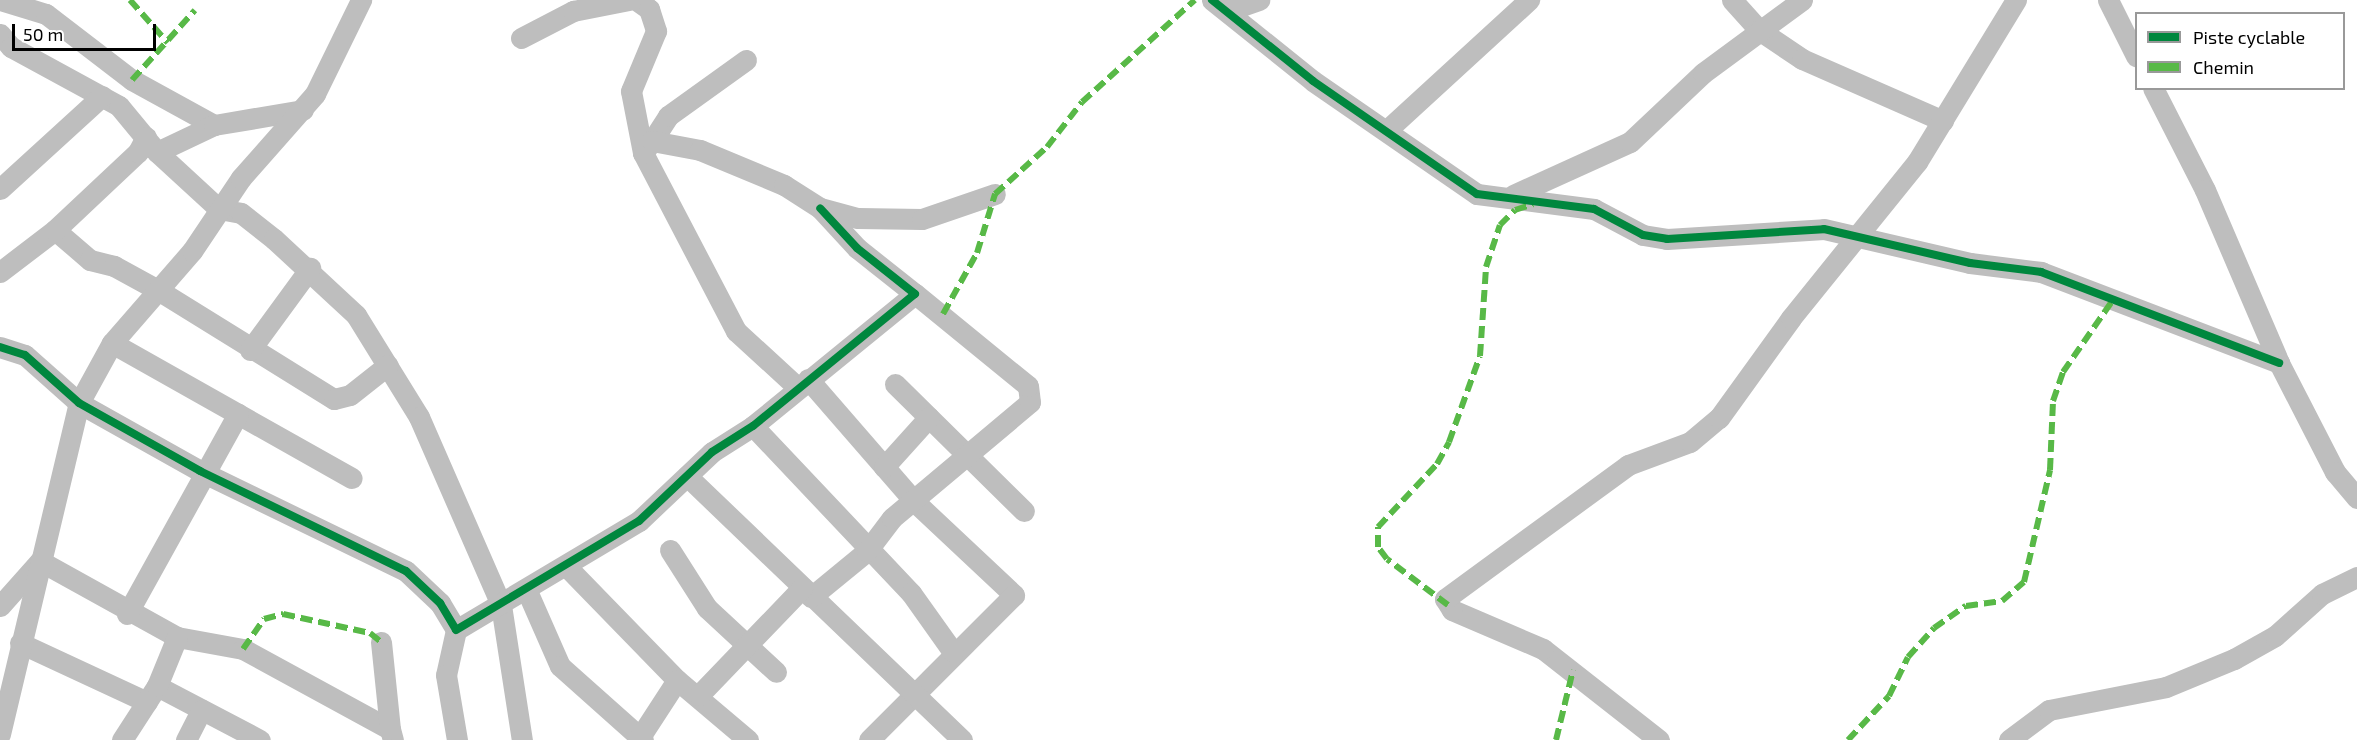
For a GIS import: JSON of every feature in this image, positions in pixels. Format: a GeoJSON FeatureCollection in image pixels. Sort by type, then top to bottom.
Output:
{"type":"FeatureCollection","features":[{"type":"Feature","properties":{"kind":"street"},"geometry":{"type":"LineString","coordinates":[[0,0],[34,4],[132,80],[214,125]]}},
{"type":"Feature","properties":{"kind":"street"},"geometry":{"type":"LineString","coordinates":[[0,734],[12,654],[40,561],[79,404],[112,343],[158,290],[219,209],[303,110],[361,0]]}},
{"type":"Feature","properties":{"kind":"street"},"geometry":{"type":"LineString","coordinates":[[521,38],[573,11],[629,0]]}},
{"type":"Feature","properties":{"kind":"street"},"geometry":{"type":"LineString","coordinates":[[636,0],[649,9],[657,31],[631,91],[647,147],[736,331],[802,382],[915,502],[1014,595],[911,693],[869,740]]}},
{"type":"Feature","properties":{"kind":"street"},"geometry":{"type":"LineString","coordinates":[[1221,5],[1259,0]]}},
{"type":"Feature","properties":{"kind":"street"},"geometry":{"type":"LineString","coordinates":[[1387,130],[1529,0]]}},
{"type":"Feature","properties":{"kind":"street"},"geometry":{"type":"LineString","coordinates":[[1732,0],[1759,30],[1802,59],[1943,121]]}},
{"type":"Feature","properties":{"kind":"street"},"geometry":{"type":"LineString","coordinates":[[1495,199],[1534,189],[1630,142],[1703,73],[1802,0]]}},
{"type":"Feature","properties":{"kind":"street"},"geometry":{"type":"LineString","coordinates":[[1659,740],[1550,654],[1452,610],[1445,599],[1628,465],[1690,442],[1706,429],[1860,236],[1943,121],[2016,0]]}},
{"type":"Feature","properties":{"kind":"street"},"geometry":{"type":"LineString","coordinates":[[2108,0],[2135,54]]}},
{"type":"Feature","properties":{"kind":"street"},"geometry":{"type":"LineString","coordinates":[[1221,5],[1313,81],[1387,130],[1461,186],[1495,199],[1594,209],[1643,235],[1667,239],[1785,229],[1860,236],[1970,263],[2041,272],[2278,363]]}},
{"type":"Feature","properties":{"kind":"street"},"geometry":{"type":"LineString","coordinates":[[4,45],[119,106],[151,145],[219,209],[241,213],[310,268],[350,308],[419,417],[501,606],[522,740]]}},
{"type":"Feature","properties":{"kind":"street"},"geometry":{"type":"LineString","coordinates":[[647,147],[668,116],[746,60]]}},
{"type":"Feature","properties":{"kind":"street"},"geometry":{"type":"LineString","coordinates":[[2154,90],[2205,190],[2278,363],[2335,472],[2357,498]]}},
{"type":"Feature","properties":{"kind":"street"},"geometry":{"type":"LineString","coordinates":[[0,189],[102,96]]}},
{"type":"Feature","properties":{"kind":"street"},"geometry":{"type":"LineString","coordinates":[[0,273],[56,230],[138,152],[151,145],[214,125],[303,110]]}},
{"type":"Feature","properties":{"kind":"street"},"geometry":{"type":"LineString","coordinates":[[647,147],[726,160],[820,207],[858,218],[906,222],[995,194]]}},
{"type":"Feature","properties":{"kind":"street"},"geometry":{"type":"LineString","coordinates":[[699,695],[747,645],[806,593],[867,551],[892,518],[970,456],[1030,402],[1031,393],[983,346],[857,248],[820,207]]}},
{"type":"Feature","properties":{"kind":"street"},"geometry":{"type":"LineString","coordinates":[[56,230],[90,260],[114,266],[158,290],[250,350],[334,399],[350,395],[387,365]]}},
{"type":"Feature","properties":{"kind":"street"},"geometry":{"type":"LineString","coordinates":[[250,350],[310,268]]}},
{"type":"Feature","properties":{"kind":"street"},"geometry":{"type":"LineString","coordinates":[[456,630],[527,591],[639,521],[687,476],[753,426],[802,382],[915,294]]}},
{"type":"Feature","properties":{"kind":"street"},"geometry":{"type":"LineString","coordinates":[[112,343],[352,478]]}},
{"type":"Feature","properties":{"kind":"street"},"geometry":{"type":"LineString","coordinates":[[0,347],[34,361],[79,404],[203,472],[406,571],[440,603],[456,630],[446,675],[457,740]]}},
{"type":"Feature","properties":{"kind":"street"},"geometry":{"type":"LineString","coordinates":[[895,384],[1024,511]]}},
{"type":"Feature","properties":{"kind":"street"},"geometry":{"type":"LineString","coordinates":[[127,614],[203,472],[238,414]]}},
{"type":"Feature","properties":{"kind":"street"},"geometry":{"type":"LineString","coordinates":[[884,467],[929,417]]}},
{"type":"Feature","properties":{"kind":"street"},"geometry":{"type":"LineString","coordinates":[[753,426],[867,551],[911,593],[953,652]]}},
{"type":"Feature","properties":{"kind":"street"},"geometry":{"type":"LineString","coordinates":[[687,476],[806,593],[962,740]]}},
{"type":"Feature","properties":{"kind":"street"},"geometry":{"type":"LineString","coordinates":[[670,550],[707,608],[776,672]]}},
{"type":"Feature","properties":{"kind":"street"},"geometry":{"type":"LineString","coordinates":[[0,606],[40,561]]}},
{"type":"Feature","properties":{"kind":"street"},"geometry":{"type":"LineString","coordinates":[[40,561],[127,614],[177,637],[243,649],[392,734]]}},
{"type":"Feature","properties":{"kind":"street"},"geometry":{"type":"LineString","coordinates":[[567,567],[677,680],[699,695],[748,740]]}},
{"type":"Feature","properties":{"kind":"street"},"geometry":{"type":"LineString","coordinates":[[2009,740],[2049,710],[2166,687],[2251,651],[2322,594],[2357,577]]}},
{"type":"Feature","properties":{"kind":"street"},"geometry":{"type":"LineString","coordinates":[[527,591],[560,666],[641,739],[677,680]]}},
{"type":"Feature","properties":{"kind":"street"},"geometry":{"type":"LineString","coordinates":[[122,740],[152,694],[177,637]]}},
{"type":"Feature","properties":{"kind":"street"},"geometry":{"type":"LineString","coordinates":[[381,642],[392,734]]}},
{"type":"Feature","properties":{"kind":"street"},"geometry":{"type":"LineString","coordinates":[[12,654],[201,710],[260,740]]}},
{"type":"Feature","properties":{"kind":"street"},"geometry":{"type":"LineString","coordinates":[[186,740],[201,710]]}},
{"type":"Feature","properties":{"kind":"street"},"geometry":{"type":"LineString","coordinates":[[109,740],[116,740]]}},
{"type":"Feature","properties":{"kind":"marked path"},"geometry":{"type":"LineString","coordinates":[[130,0],[168,43]]}},
{"type":"Feature","properties":{"kind":"marked path"},"geometry":{"type":"LineString","coordinates":[[943,314],[977,253],[995,194],[1047,147],[1082,102],[1195,0]]}},
{"type":"Feature","properties":{"kind":"marked path"},"geometry":{"type":"LineString","coordinates":[[132,80],[195,10]]}},
{"type":"Feature","properties":{"kind":"marked path"},"geometry":{"type":"LineString","coordinates":[[1448,605],[1387,559],[1378,547],[1378,527],[1437,464],[1449,442],[1480,356],[1486,267],[1500,225],[1515,210],[1533,204]]}},
{"type":"Feature","properties":{"kind":"marked path"},"geometry":{"type":"LineString","coordinates":[[1848,740],[1889,696],[1908,657],[1934,628],[1966,606],[2002,601],[2024,582],[2050,470],[2053,401],[2063,372],[2115,297]]}},
{"type":"Feature","properties":{"kind":"marked path"},"geometry":{"type":"LineString","coordinates":[[243,649],[264,619],[283,614],[370,633],[381,642]]}},
{"type":"Feature","properties":{"kind":"marked path"},"geometry":{"type":"LineString","coordinates":[[1556,740],[1573,670]]}},
{"type":"Feature","properties":{"kind":"cycle path"},"geometry":{"type":"LineString","coordinates":[[1212,0],[1313,81],[1477,194],[1594,209],[1643,235],[1667,239],[1824,229],[1970,263],[2041,272],[2279,363]]}},
{"type":"Feature","properties":{"kind":"cycle path"},"geometry":{"type":"LineString","coordinates":[[0,347],[25,355],[79,403],[200,471],[406,571],[440,603],[456,630],[639,521],[712,452],[753,426],[915,294],[857,248],[820,208]]}}]}
